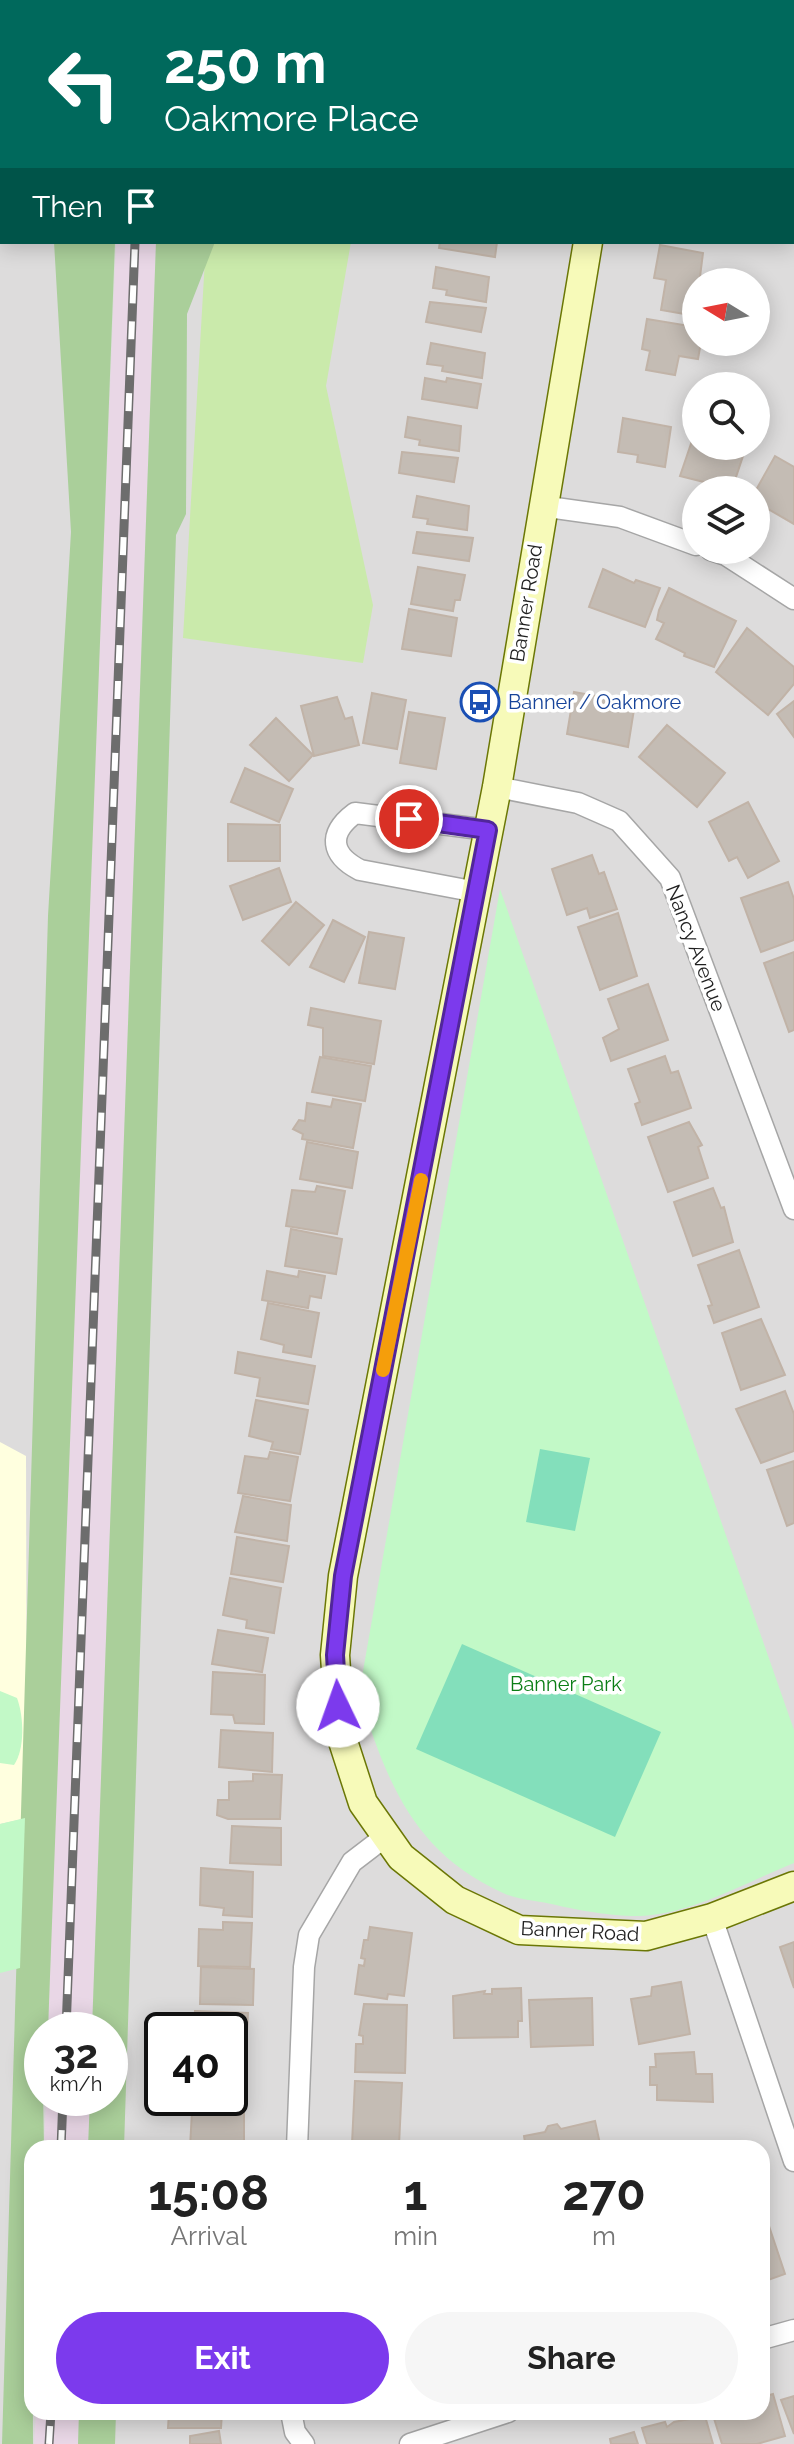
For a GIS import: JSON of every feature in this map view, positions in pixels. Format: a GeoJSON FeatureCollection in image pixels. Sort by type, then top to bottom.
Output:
{"type":"FeatureCollection","features":[{"type":"Feature","properties":{"kind":"street","name":"Banner Road"},"geometry":{"type":"LineString","coordinates":[[588,244],[541,506],[497,787],[341,1591],[335,1655],[340,1732],[363,1803],[401,1857],[455,1900],[519,1930],[646,1936],[712,1918],[794,1886]]}},
{"type":"Feature","properties":{"kind":"street"},"geometry":{"type":"LineString","coordinates":[[541,506],[620,517],[682,540]]}},
{"type":"Feature","properties":{"kind":"street"},"geometry":{"type":"LineString","coordinates":[[740,564],[794,599]]}},
{"type":"Feature","properties":{"kind":"street","name":"Nancy Avenue"},"geometry":{"type":"LineString","coordinates":[[497,787],[578,803],[619,821],[670,878],[794,1209]]}},
{"type":"Feature","properties":{"kind":"street"},"geometry":{"type":"LineString","coordinates":[[477,892],[360,870],[343,861],[336,848],[337,834],[355,813],[488,830]]}},
{"type":"Feature","properties":{"kind":"street"},"geometry":{"type":"LineString","coordinates":[[297,2140],[304,1967],[309,1935],[352,1862],[386,1836]]}},
{"type":"Feature","properties":{"kind":"street"},"geometry":{"type":"LineString","coordinates":[[712,1918],[794,2161]]}},
{"type":"Feature","properties":{"kind":"street"},"geometry":{"type":"LineString","coordinates":[[770,2337],[794,2330]]}},
{"type":"Feature","properties":{"kind":"street"},"geometry":{"type":"LineString","coordinates":[[293,2420],[295,2432],[304,2444]]}},
{"type":"Feature","properties":{"kind":"street"},"geometry":{"type":"LineString","coordinates":[[410,2444],[484,2420]]}},
{"type":"Feature","properties":{"kind":"shaded area"},"geometry":{"type":"Polygon","coordinates":[[[0,244],[794,244],[794,2444],[0,2444],[0,244]]]}},
{"type":"Feature","properties":{"kind":"shaded area"},"geometry":{"type":"Polygon","coordinates":[[[116,244],[156,244],[93,2012],[49,2012],[73,1294],[116,244]]]}},
{"type":"Feature","properties":{"kind":"shaded area"},"geometry":{"type":"Polygon","coordinates":[[[0,1442],[26,1456],[27,1818],[0,1824],[0,1442]]]}},
{"type":"Feature","properties":{"kind":"shaded area"},"geometry":{"type":"Polygon","coordinates":[[[45,2116],[89,2116],[88,2140],[44,2140],[45,2116]]]}},
{"type":"Feature","properties":{"kind":"shaded area"},"geometry":{"type":"Polygon","coordinates":[[[36,2420],[79,2420],[78,2444],[34,2444],[36,2420]]]}},
{"type":"Feature","properties":{"kind":"green space"},"geometry":{"type":"Polygon","coordinates":[[[54,244],[115,244],[49,2012],[24,2012],[24,2116],[43,2116],[44,2140],[24,2140],[24,2420],[33,2420],[33,2444],[2,2444],[48,916],[71,532],[54,244]]]}},
{"type":"Feature","properties":{"kind":"green space"},"geometry":{"type":"Polygon","coordinates":[[[156,244],[214,244],[187,314],[186,514],[176,535],[128,2024],[128,2012],[93,2012],[156,244]]]}},
{"type":"Feature","properties":{"kind":"green space"},"geometry":{"type":"Polygon","coordinates":[[[206,244],[351,244],[326,386],[373,605],[363,663],[183,638],[206,244]]]}},
{"type":"Feature","properties":{"kind":"green space","name":"Banner Park"},"geometry":{"type":"Polygon","coordinates":[[[500,889],[794,1730],[794,1863],[706,1901],[652,1915],[604,1914],[515,1897],[472,1876],[446,1857],[425,1835],[393,1785],[359,1694],[500,889]]]}},
{"type":"Feature","properties":{"kind":"green space"},"geometry":{"type":"Polygon","coordinates":[[[540,1449],[590,1458],[575,1531],[526,1522],[540,1449]]]}},
{"type":"Feature","properties":{"kind":"green space"},"geometry":{"type":"Polygon","coordinates":[[[462,1644],[661,1732],[615,1837],[416,1749],[462,1644]]]}},
{"type":"Feature","properties":{"kind":"green space"},"geometry":{"type":"Polygon","coordinates":[[[0,1691],[17,1698],[21,1714],[22,1742],[14,1765],[0,1763],[0,1691]]]}},
{"type":"Feature","properties":{"kind":"green space"},"geometry":{"type":"Polygon","coordinates":[[[25,1818],[20,1968],[0,1973],[0,1824],[25,1818]]]}},
{"type":"Feature","properties":{"kind":"green space"},"geometry":{"type":"Polygon","coordinates":[[[89,2116],[125,2116],[124,2140],[88,2140],[89,2116]]]}},
{"type":"Feature","properties":{"kind":"green space"},"geometry":{"type":"Polygon","coordinates":[[[79,2420],[116,2420],[115,2444],[78,2444],[79,2420]]]}},
{"type":"Feature","properties":{"kind":"building"},"geometry":{"type":"Polygon","coordinates":[[[440,244],[497,244],[495,257],[439,248],[440,244]]]}},
{"type":"Feature","properties":{"kind":"building"},"geometry":{"type":"Polygon","coordinates":[[[660,245],[703,253],[701,268],[682,268],[682,314],[661,310],[666,280],[654,278],[660,245]]]}},
{"type":"Feature","properties":{"kind":"building"},"geometry":{"type":"Polygon","coordinates":[[[436,267],[489,277],[486,302],[446,295],[447,290],[433,288],[436,267]]]}},
{"type":"Feature","properties":{"kind":"building"},"geometry":{"type":"Polygon","coordinates":[[[430,302],[486,308],[481,332],[426,322],[430,302]]]}},
{"type":"Feature","properties":{"kind":"building"},"geometry":{"type":"Polygon","coordinates":[[[647,319],[682,325],[682,356],[699,356],[698,359],[679,356],[675,375],[646,370],[650,351],[642,349],[647,319]]]}},
{"type":"Feature","properties":{"kind":"building"},"geometry":{"type":"Polygon","coordinates":[[[431,343],[485,353],[482,378],[442,371],[443,366],[427,364],[431,343]]]}},
{"type":"Feature","properties":{"kind":"building"},"geometry":{"type":"Polygon","coordinates":[[[425,378],[481,384],[477,408],[422,399],[425,378]]]}},
{"type":"Feature","properties":{"kind":"building"},"geometry":{"type":"Polygon","coordinates":[[[408,417],[461,426],[459,451],[419,445],[420,440],[405,437],[408,417]]]}},
{"type":"Feature","properties":{"kind":"building"},"geometry":{"type":"Polygon","coordinates":[[[623,418],[671,427],[665,467],[637,462],[638,455],[618,452],[623,418]]]}},
{"type":"Feature","properties":{"kind":"building"},"geometry":{"type":"Polygon","coordinates":[[[402,452],[458,458],[454,482],[399,473],[402,452]]]}},
{"type":"Feature","properties":{"kind":"building"},"geometry":{"type":"Polygon","coordinates":[[[775,456],[794,467],[794,524],[770,510],[770,476],[764,476],[775,456]]]}},
{"type":"Feature","properties":{"kind":"building"},"geometry":{"type":"Polygon","coordinates":[[[685,460],[742,460],[736,476],[680,476],[685,460]]]}},
{"type":"Feature","properties":{"kind":"building"},"geometry":{"type":"Polygon","coordinates":[[[417,496],[469,506],[467,530],[427,524],[428,519],[413,517],[417,496]]]}},
{"type":"Feature","properties":{"kind":"building"},"geometry":{"type":"Polygon","coordinates":[[[417,532],[473,538],[469,561],[413,553],[417,532]]]}},
{"type":"Feature","properties":{"kind":"building"},"geometry":{"type":"Polygon","coordinates":[[[418,567],[465,575],[460,600],[455,600],[453,611],[411,604],[418,567]]]}},
{"type":"Feature","properties":{"kind":"building"},"geometry":{"type":"Polygon","coordinates":[[[603,569],[634,583],[636,580],[660,588],[645,627],[589,607],[603,569]]]}},
{"type":"Feature","properties":{"kind":"building"},"geometry":{"type":"Polygon","coordinates":[[[669,588],[736,621],[714,667],[684,656],[685,653],[656,639],[664,623],[657,620],[659,610],[669,588]]]}},
{"type":"Feature","properties":{"kind":"building"},"geometry":{"type":"Polygon","coordinates":[[[409,609],[457,618],[451,656],[402,649],[409,609]]]}},
{"type":"Feature","properties":{"kind":"building"},"geometry":{"type":"Polygon","coordinates":[[[747,628],[794,667],[794,684],[768,715],[716,672],[747,628]]]}},
{"type":"Feature","properties":{"kind":"building"},"geometry":{"type":"Polygon","coordinates":[[[574,692],[635,703],[628,747],[567,734],[574,692]]]}},
{"type":"Feature","properties":{"kind":"building"},"geometry":{"type":"Polygon","coordinates":[[[372,693],[406,700],[397,749],[363,743],[372,693]]]}},
{"type":"Feature","properties":{"kind":"building"},"geometry":{"type":"Polygon","coordinates":[[[337,697],[345,719],[352,717],[359,745],[314,756],[301,706],[337,697]]]}},
{"type":"Feature","properties":{"kind":"building"},"geometry":{"type":"Polygon","coordinates":[[[794,701],[794,737],[777,714],[794,701]]]}},
{"type":"Feature","properties":{"kind":"building"},"geometry":{"type":"Polygon","coordinates":[[[409,712],[445,718],[436,769],[400,763],[409,712]]]}},
{"type":"Feature","properties":{"kind":"building"},"geometry":{"type":"Polygon","coordinates":[[[276,718],[313,755],[289,781],[250,745],[276,718]]]}},
{"type":"Feature","properties":{"kind":"building"},"geometry":{"type":"Polygon","coordinates":[[[667,725],[725,773],[697,807],[639,757],[667,725]]]}},
{"type":"Feature","properties":{"kind":"building"},"geometry":{"type":"Polygon","coordinates":[[[245,768],[293,789],[279,822],[231,802],[245,768]]]}},
{"type":"Feature","properties":{"kind":"building"},"geometry":{"type":"Polygon","coordinates":[[[748,802],[779,861],[748,878],[737,857],[729,861],[709,822],[748,802]]]}},
{"type":"Feature","properties":{"kind":"building"},"geometry":{"type":"Polygon","coordinates":[[[228,824],[280,825],[280,861],[228,861],[228,824]]]}},
{"type":"Feature","properties":{"kind":"building"},"geometry":{"type":"Polygon","coordinates":[[[592,855],[599,874],[604,872],[617,909],[590,918],[587,908],[567,915],[552,869],[592,855]]]}},
{"type":"Feature","properties":{"kind":"building"},"geometry":{"type":"Polygon","coordinates":[[[279,868],[291,902],[243,920],[230,886],[279,868]]]}},
{"type":"Feature","properties":{"kind":"building"},"geometry":{"type":"Polygon","coordinates":[[[788,882],[794,899],[794,940],[761,952],[741,898],[788,882]]]}},
{"type":"Feature","properties":{"kind":"building"},"geometry":{"type":"Polygon","coordinates":[[[296,902],[324,925],[289,965],[262,941],[296,902]]]}},
{"type":"Feature","properties":{"kind":"building"},"geometry":{"type":"Polygon","coordinates":[[[618,913],[637,976],[600,990],[578,927],[618,913]]]}},
{"type":"Feature","properties":{"kind":"building"},"geometry":{"type":"Polygon","coordinates":[[[333,920],[365,937],[344,982],[310,967],[333,920]]]}},
{"type":"Feature","properties":{"kind":"building"},"geometry":{"type":"Polygon","coordinates":[[[369,932],[404,938],[395,989],[359,983],[369,932]]]}},
{"type":"Feature","properties":{"kind":"building"},"geometry":{"type":"Polygon","coordinates":[[[794,952],[794,1030],[789,1032],[764,963],[794,952]]]}},
{"type":"Feature","properties":{"kind":"building"},"geometry":{"type":"Polygon","coordinates":[[[648,984],[668,1040],[611,1061],[603,1038],[619,1029],[608,999],[648,984]]]}},
{"type":"Feature","properties":{"kind":"building"},"geometry":{"type":"Polygon","coordinates":[[[311,1008],[381,1021],[374,1064],[323,1056],[323,1028],[308,1025],[311,1008]]]}},
{"type":"Feature","properties":{"kind":"building"},"geometry":{"type":"Polygon","coordinates":[[[665,1056],[671,1073],[678,1071],[691,1108],[642,1125],[635,1104],[640,1102],[628,1069],[665,1056]]]}},
{"type":"Feature","properties":{"kind":"building"},"geometry":{"type":"Polygon","coordinates":[[[320,1057],[371,1066],[365,1101],[312,1092],[320,1057]]]}},
{"type":"Feature","properties":{"kind":"building"},"geometry":{"type":"Polygon","coordinates":[[[333,1099],[361,1104],[353,1148],[302,1139],[303,1134],[293,1129],[299,1120],[305,1121],[307,1103],[331,1107],[333,1099]]]}},
{"type":"Feature","properties":{"kind":"building"},"geometry":{"type":"Polygon","coordinates":[[[689,1122],[702,1145],[698,1147],[708,1178],[668,1192],[648,1137],[689,1122]]]}},
{"type":"Feature","properties":{"kind":"building"},"geometry":{"type":"Polygon","coordinates":[[[307,1142],[358,1152],[352,1188],[300,1179],[307,1142]]]}},
{"type":"Feature","properties":{"kind":"building"},"geometry":{"type":"Polygon","coordinates":[[[317,1186],[345,1191],[337,1234],[286,1226],[292,1190],[315,1192],[317,1186]]]}},
{"type":"Feature","properties":{"kind":"building"},"geometry":{"type":"Polygon","coordinates":[[[713,1188],[721,1208],[724,1207],[733,1242],[693,1256],[674,1202],[713,1188]]]}},
{"type":"Feature","properties":{"kind":"building"},"geometry":{"type":"Polygon","coordinates":[[[291,1229],[342,1239],[336,1274],[285,1266],[291,1229]]]}},
{"type":"Feature","properties":{"kind":"building"},"geometry":{"type":"Polygon","coordinates":[[[739,1250],[759,1307],[714,1323],[708,1306],[712,1305],[698,1265],[739,1250]]]}},
{"type":"Feature","properties":{"kind":"building"},"geometry":{"type":"Polygon","coordinates":[[[267,1271],[298,1277],[299,1271],[325,1276],[321,1298],[310,1296],[308,1308],[262,1300],[267,1271]]]}},
{"type":"Feature","properties":{"kind":"building"},"geometry":{"type":"Polygon","coordinates":[[[268,1303],[319,1313],[311,1357],[283,1352],[284,1345],[261,1339],[268,1303]]]}},
{"type":"Feature","properties":{"kind":"building"},"geometry":{"type":"Polygon","coordinates":[[[761,1319],[785,1375],[741,1390],[722,1333],[761,1319]]]}},
{"type":"Feature","properties":{"kind":"building"},"geometry":{"type":"Polygon","coordinates":[[[238,1352],[315,1366],[308,1404],[257,1396],[260,1378],[235,1373],[238,1352]]]}},
{"type":"Feature","properties":{"kind":"building"},"geometry":{"type":"Polygon","coordinates":[[[785,1391],[794,1414],[794,1451],[761,1463],[736,1409],[785,1391]]]}},
{"type":"Feature","properties":{"kind":"building"},"geometry":{"type":"Polygon","coordinates":[[[256,1400],[308,1410],[300,1454],[271,1449],[273,1442],[249,1436],[256,1400]]]}},
{"type":"Feature","properties":{"kind":"building"},"geometry":{"type":"Polygon","coordinates":[[[270,1452],[298,1457],[290,1501],[238,1493],[245,1456],[268,1459],[270,1452]]]}},
{"type":"Feature","properties":{"kind":"building"},"geometry":{"type":"Polygon","coordinates":[[[794,1461],[794,1523],[787,1526],[767,1470],[794,1461]]]}},
{"type":"Feature","properties":{"kind":"building"},"geometry":{"type":"Polygon","coordinates":[[[243,1496],[291,1505],[287,1541],[235,1532],[243,1496]]]}},
{"type":"Feature","properties":{"kind":"building"},"geometry":{"type":"Polygon","coordinates":[[[237,1537],[289,1546],[283,1582],[231,1574],[237,1537]]]}},
{"type":"Feature","properties":{"kind":"building"},"geometry":{"type":"Polygon","coordinates":[[[230,1578],[281,1588],[274,1633],[246,1628],[247,1620],[223,1615],[230,1578]]]}},
{"type":"Feature","properties":{"kind":"building"},"geometry":{"type":"Polygon","coordinates":[[[218,1630],[268,1638],[262,1672],[212,1664],[218,1630]]]}},
{"type":"Feature","properties":{"kind":"building"},"geometry":{"type":"Polygon","coordinates":[[[213,1672],[265,1675],[264,1724],[235,1723],[233,1715],[211,1714],[213,1672]]]}},
{"type":"Feature","properties":{"kind":"building"},"geometry":{"type":"Polygon","coordinates":[[[221,1730],[273,1733],[272,1772],[219,1767],[221,1730]]]}},
{"type":"Feature","properties":{"kind":"building"},"geometry":{"type":"Polygon","coordinates":[[[253,1774],[282,1775],[280,1819],[228,1819],[217,1815],[218,1800],[229,1800],[229,1782],[253,1781],[253,1774]]]}},
{"type":"Feature","properties":{"kind":"building"},"geometry":{"type":"Polygon","coordinates":[[[232,1826],[281,1828],[281,1865],[230,1863],[232,1826]]]}},
{"type":"Feature","properties":{"kind":"building"},"geometry":{"type":"Polygon","coordinates":[[[201,1868],[253,1872],[252,1917],[223,1915],[224,1908],[200,1905],[201,1868]]]}},
{"type":"Feature","properties":{"kind":"building"},"geometry":{"type":"Polygon","coordinates":[[[223,1922],[252,1923],[250,1967],[198,1966],[199,1929],[223,1930],[223,1922]]]}},
{"type":"Feature","properties":{"kind":"building"},"geometry":{"type":"Polygon","coordinates":[[[370,1927],[412,1933],[404,1996],[388,1994],[387,1999],[355,1994],[359,1965],[364,1966],[365,1959],[361,1958],[364,1940],[368,1940],[370,1927]]]}},
{"type":"Feature","properties":{"kind":"building"},"geometry":{"type":"Polygon","coordinates":[[[794,1942],[794,1988],[780,1947],[794,1942]]]}},
{"type":"Feature","properties":{"kind":"building"},"geometry":{"type":"Polygon","coordinates":[[[201,1967],[254,1969],[253,2005],[200,2004],[201,1967]]]}},
{"type":"Feature","properties":{"kind":"building"},"geometry":{"type":"Polygon","coordinates":[[[681,1982],[690,2034],[639,2044],[631,1999],[651,1996],[652,1987],[681,1982]]]}},
{"type":"Feature","properties":{"kind":"building"},"geometry":{"type":"Polygon","coordinates":[[[521,1988],[522,2021],[518,2021],[518,2037],[454,2038],[453,1996],[485,1991],[484,1994],[492,1994],[492,1989],[521,1988]]]}},
{"type":"Feature","properties":{"kind":"building"},"geometry":{"type":"Polygon","coordinates":[[[592,1998],[593,2045],[531,2047],[529,2000],[592,1998]]]}},
{"type":"Feature","properties":{"kind":"building"},"geometry":{"type":"Polygon","coordinates":[[[364,2004],[407,2005],[405,2073],[355,2072],[356,2044],[363,2044],[363,2036],[359,2035],[364,2004]]]}},
{"type":"Feature","properties":{"kind":"building"},"geometry":{"type":"Polygon","coordinates":[[[694,2052],[696,2074],[712,2074],[713,2102],[657,2100],[657,2085],[650,2085],[650,2067],[656,2067],[655,2054],[694,2052]]]}},
{"type":"Feature","properties":{"kind":"building"},"geometry":{"type":"Polygon","coordinates":[[[355,2081],[402,2083],[399,2140],[352,2140],[355,2081]]]}},
{"type":"Feature","properties":{"kind":"building"},"geometry":{"type":"Polygon","coordinates":[[[192,2116],[244,2116],[244,2140],[190,2140],[192,2116]]]}},
{"type":"Feature","properties":{"kind":"building"},"geometry":{"type":"Polygon","coordinates":[[[595,2121],[599,2140],[525,2140],[524,2136],[545,2132],[548,2126],[557,2124],[561,2129],[595,2121]]]}},
{"type":"Feature","properties":{"kind":"building"},"geometry":{"type":"Polygon","coordinates":[[[770,2229],[785,2274],[770,2279],[770,2229]]]}},
{"type":"Feature","properties":{"kind":"building"},"geometry":{"type":"Polygon","coordinates":[[[773,2394],[785,2436],[757,2444],[722,2444],[714,2420],[770,2420],[770,2395],[773,2394]]]}},
{"type":"Feature","properties":{"kind":"building"},"geometry":{"type":"Polygon","coordinates":[[[794,2396],[794,2434],[781,2400],[794,2396]]]}},
{"type":"Feature","properties":{"kind":"building"},"geometry":{"type":"Polygon","coordinates":[[[168,2420],[222,2420],[221,2428],[168,2428],[168,2420]]]}},
{"type":"Feature","properties":{"kind":"building"},"geometry":{"type":"Polygon","coordinates":[[[706,2420],[713,2444],[647,2444],[642,2428],[665,2422],[667,2427],[674,2422],[706,2420]]]}},
{"type":"Feature","properties":{"kind":"building"},"geometry":{"type":"Polygon","coordinates":[[[219,2431],[221,2444],[190,2444],[190,2436],[219,2431]]]}},
{"type":"Feature","properties":{"kind":"building"},"geometry":{"type":"Polygon","coordinates":[[[634,2432],[638,2444],[611,2444],[610,2439],[634,2432]]]}},
{"type":"Feature","properties":{"kind":"railway"},"geometry":{"type":"LineString","coordinates":[[67,2012],[135,244]]}},
{"type":"Feature","properties":{"kind":"railway"},"geometry":{"type":"LineString","coordinates":[[61,2140],[62,2116]]}},
{"type":"Feature","properties":{"kind":"railway"},"geometry":{"type":"LineString","coordinates":[[49,2444],[50,2420]]}},
{"type":"Feature","properties":{"kind":"slow traffic"},"geometry":{"type":"LineString","coordinates":[[383,1370],[421,1180]]}},
{"type":"Feature","properties":{"kind":"place","name":"Banner / Oakmore"},"geometry":{"type":"Point","coordinates":[480,702]}},
{"type":"Feature","properties":{"kind":"route"},"geometry":{"type":"LineString","coordinates":[[338,1706],[335,1655],[343,1576],[488,830],[409,819]]}}]}
